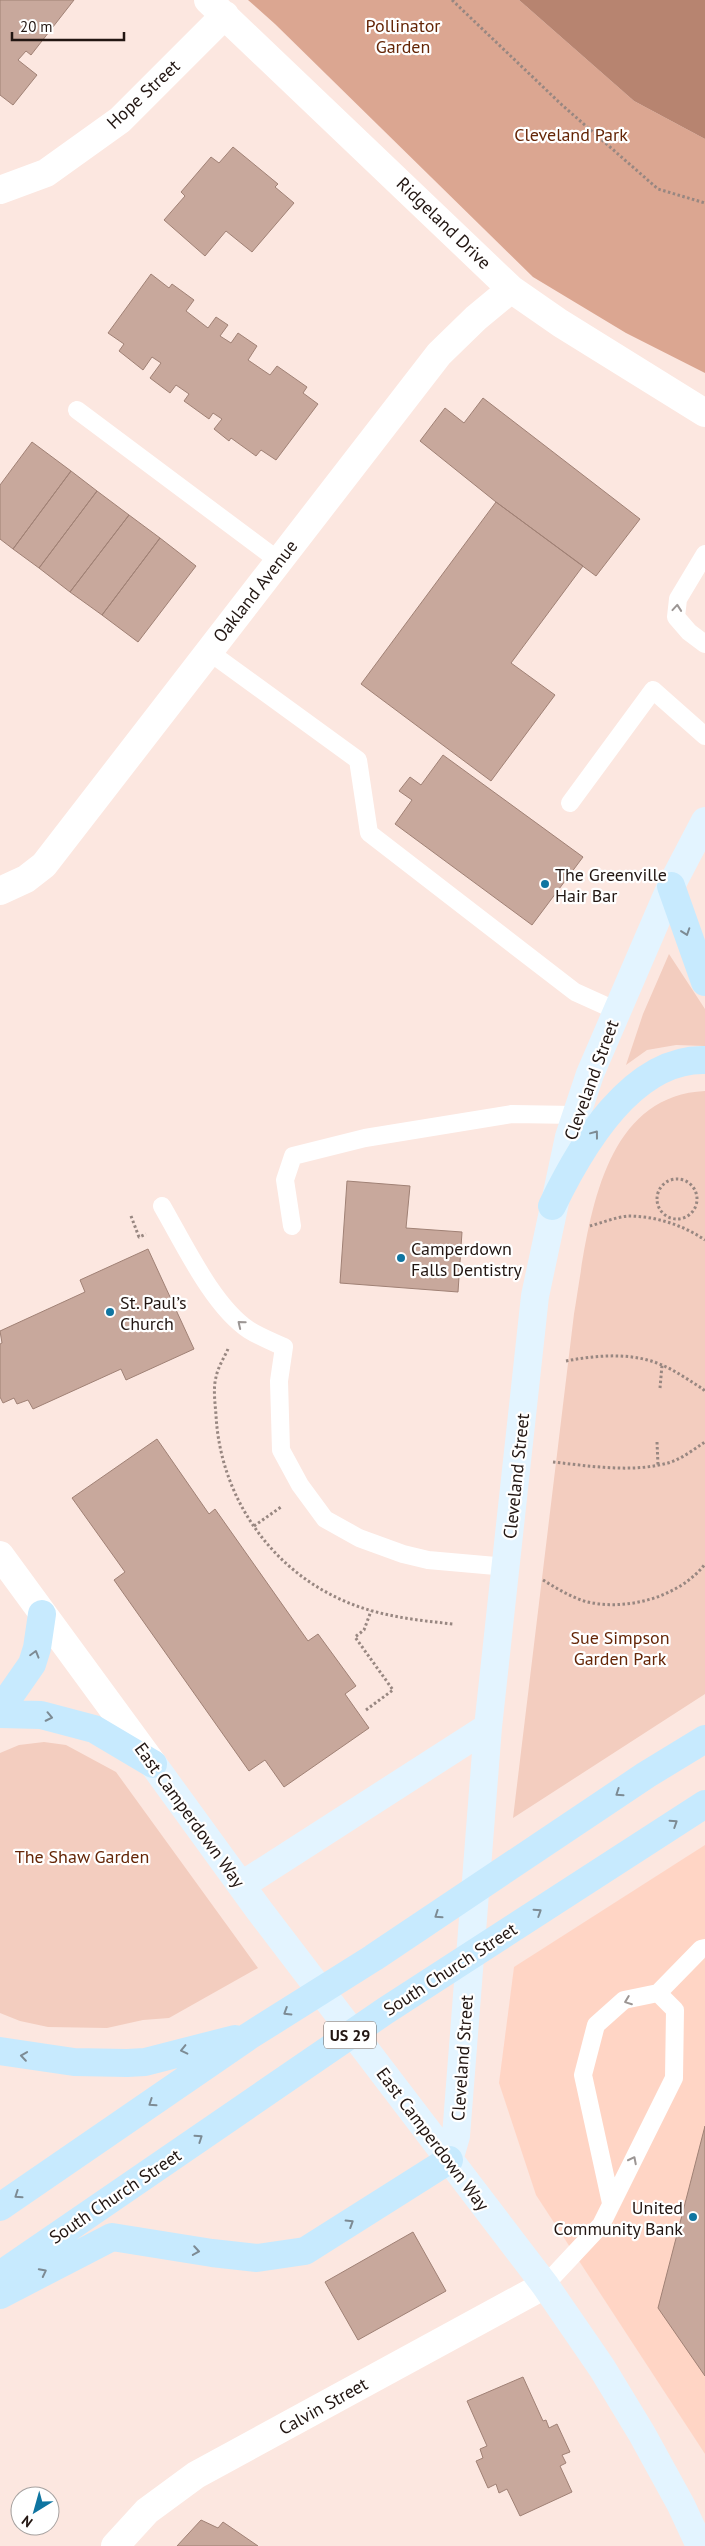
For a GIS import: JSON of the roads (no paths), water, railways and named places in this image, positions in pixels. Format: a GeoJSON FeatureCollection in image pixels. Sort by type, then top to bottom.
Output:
{"type":"FeatureCollection","features":[{"type":"Feature","properties":{"kind":"main road"},"geometry":{"type":"LineString","coordinates":[[671,886],[705,982]]}},
{"type":"Feature","properties":{"kind":"main road"},"geometry":{"type":"LineString","coordinates":[[552,1206],[573,1163],[626,1094],[657,1071],[695,1060],[705,1060]]}},
{"type":"Feature","properties":{"kind":"main road"},"geometry":{"type":"LineString","coordinates":[[0,1710],[32,1664],[37,1648],[42,1614]]}},
{"type":"Feature","properties":{"kind":"main road"},"geometry":{"type":"LineString","coordinates":[[0,1714],[41,1715],[94,1729],[153,1764]]}},
{"type":"Feature","properties":{"kind":"main road"},"geometry":{"type":"LineString","coordinates":[[646,1775],[705,1724]]}},
{"type":"Feature","properties":{"kind":"main road"},"geometry":{"type":"LineString","coordinates":[[0,2207],[249,2036],[373,1958],[646,1775],[705,1739]]}},
{"type":"Feature","properties":{"kind":"main road","name":"South Church Street"},"geometry":{"type":"LineString","coordinates":[[0,2275],[385,2011],[705,1804]]}},
{"type":"Feature","properties":{"kind":"main road"},"geometry":{"type":"LineString","coordinates":[[0,2051],[74,2062],[144,2062],[249,2036]]}},
{"type":"Feature","properties":{"kind":"main road"},"geometry":{"type":"LineString","coordinates":[[0,2295],[112,2237],[212,2253],[257,2258],[305,2251],[449,2160]]}},
{"type":"Feature","properties":{"kind":"street","name":"Hope Street"},"geometry":{"type":"LineString","coordinates":[[0,190],[46,173],[120,120],[216,7]]}},
{"type":"Feature","properties":{"kind":"street","name":"Ridgeland Drive"},"geometry":{"type":"LineString","coordinates":[[216,7],[511,289],[560,323],[705,414]]}},
{"type":"Feature","properties":{"kind":"street","name":"Oakland Avenue"},"geometry":{"type":"LineString","coordinates":[[0,891],[26,879],[44,865],[439,354],[476,318],[511,289]]}},
{"type":"Feature","properties":{"kind":"street","name":"Cleveland Street"},"geometry":{"type":"LineString","coordinates":[[449,2160],[456,2136],[488,1727],[507,1567],[535,1296],[552,1206],[576,1115],[590,1074],[671,886],[705,821]]}},
{"type":"Feature","properties":{"kind":"street","name":"East Camperdown Way"},"geometry":{"type":"LineString","coordinates":[[0,1554],[264,1916],[545,2285],[602,2368],[642,2434],[681,2504],[700,2546]]}},
{"type":"Feature","properties":{"kind":"street"},"geometry":{"type":"LineString","coordinates":[[242,1885],[488,1727]]}},
{"type":"Feature","properties":{"kind":"street","name":"Calvin Street"},"geometry":{"type":"LineString","coordinates":[[114,2546],[147,2511],[196,2475],[545,2285]]}},
{"type":"Feature","properties":{"kind":"lane"},"geometry":{"type":"LineString","coordinates":[[78,410],[279,562]]}},
{"type":"Feature","properties":{"kind":"lane"},"geometry":{"type":"LineString","coordinates":[[705,554],[678,599],[676,617],[689,632],[705,644]]}},
{"type":"Feature","properties":{"kind":"lane"},"geometry":{"type":"LineString","coordinates":[[208,651],[358,760],[369,833],[575,992],[617,1011]]}},
{"type":"Feature","properties":{"kind":"lane"},"geometry":{"type":"LineString","coordinates":[[570,802],[653,690],[705,736]]}},
{"type":"Feature","properties":{"kind":"lane"},"geometry":{"type":"LineString","coordinates":[[292,1226],[286,1180],[293,1156],[365,1138],[512,1114],[576,1115]]}},
{"type":"Feature","properties":{"kind":"lane"},"geometry":{"type":"LineString","coordinates":[[162,1206],[217,1298],[233,1317],[250,1331],[284,1347],[279,1381],[281,1450],[300,1485],[325,1519],[360,1538],[404,1554],[428,1560],[507,1567]]}},
{"type":"Feature","properties":{"kind":"lane"},"geometry":{"type":"LineString","coordinates":[[611,2203],[583,2075],[596,2025],[624,2000],[658,1993],[701,1949],[705,1948]]}},
{"type":"Feature","properties":{"kind":"lane"},"geometry":{"type":"LineString","coordinates":[[545,2285],[601,2225],[674,2078],[675,2010],[658,1993]]}},
{"type":"Feature","properties":{"kind":"place","name":"The Greenville Hair Bar"},"geometry":{"type":"Point","coordinates":[545,884]}},
{"type":"Feature","properties":{"kind":"place","name":"Camperdown Falls Dentistry"},"geometry":{"type":"Point","coordinates":[401,1258]}},
{"type":"Feature","properties":{"kind":"place","name":"St. Paul’s Church"},"geometry":{"type":"Point","coordinates":[110,1312]}},
{"type":"Feature","properties":{"kind":"place","name":"United Community Bank"},"geometry":{"type":"Point","coordinates":[693,2217]}},
{"type":"Feature","properties":{"kind":"park label","name":"Pollinator Garden"},"geometry":{"type":"Point","coordinates":[403,35]}},
{"type":"Feature","properties":{"kind":"park label","name":"Cleveland Park"},"geometry":{"type":"Point","coordinates":[571,134]}},
{"type":"Feature","properties":{"kind":"park label","name":"Sue Simpson Garden Park"},"geometry":{"type":"Point","coordinates":[620,1647]}},
{"type":"Feature","properties":{"kind":"park label","name":"The Shaw Garden"},"geometry":{"type":"Point","coordinates":[82,1856]}}]}
